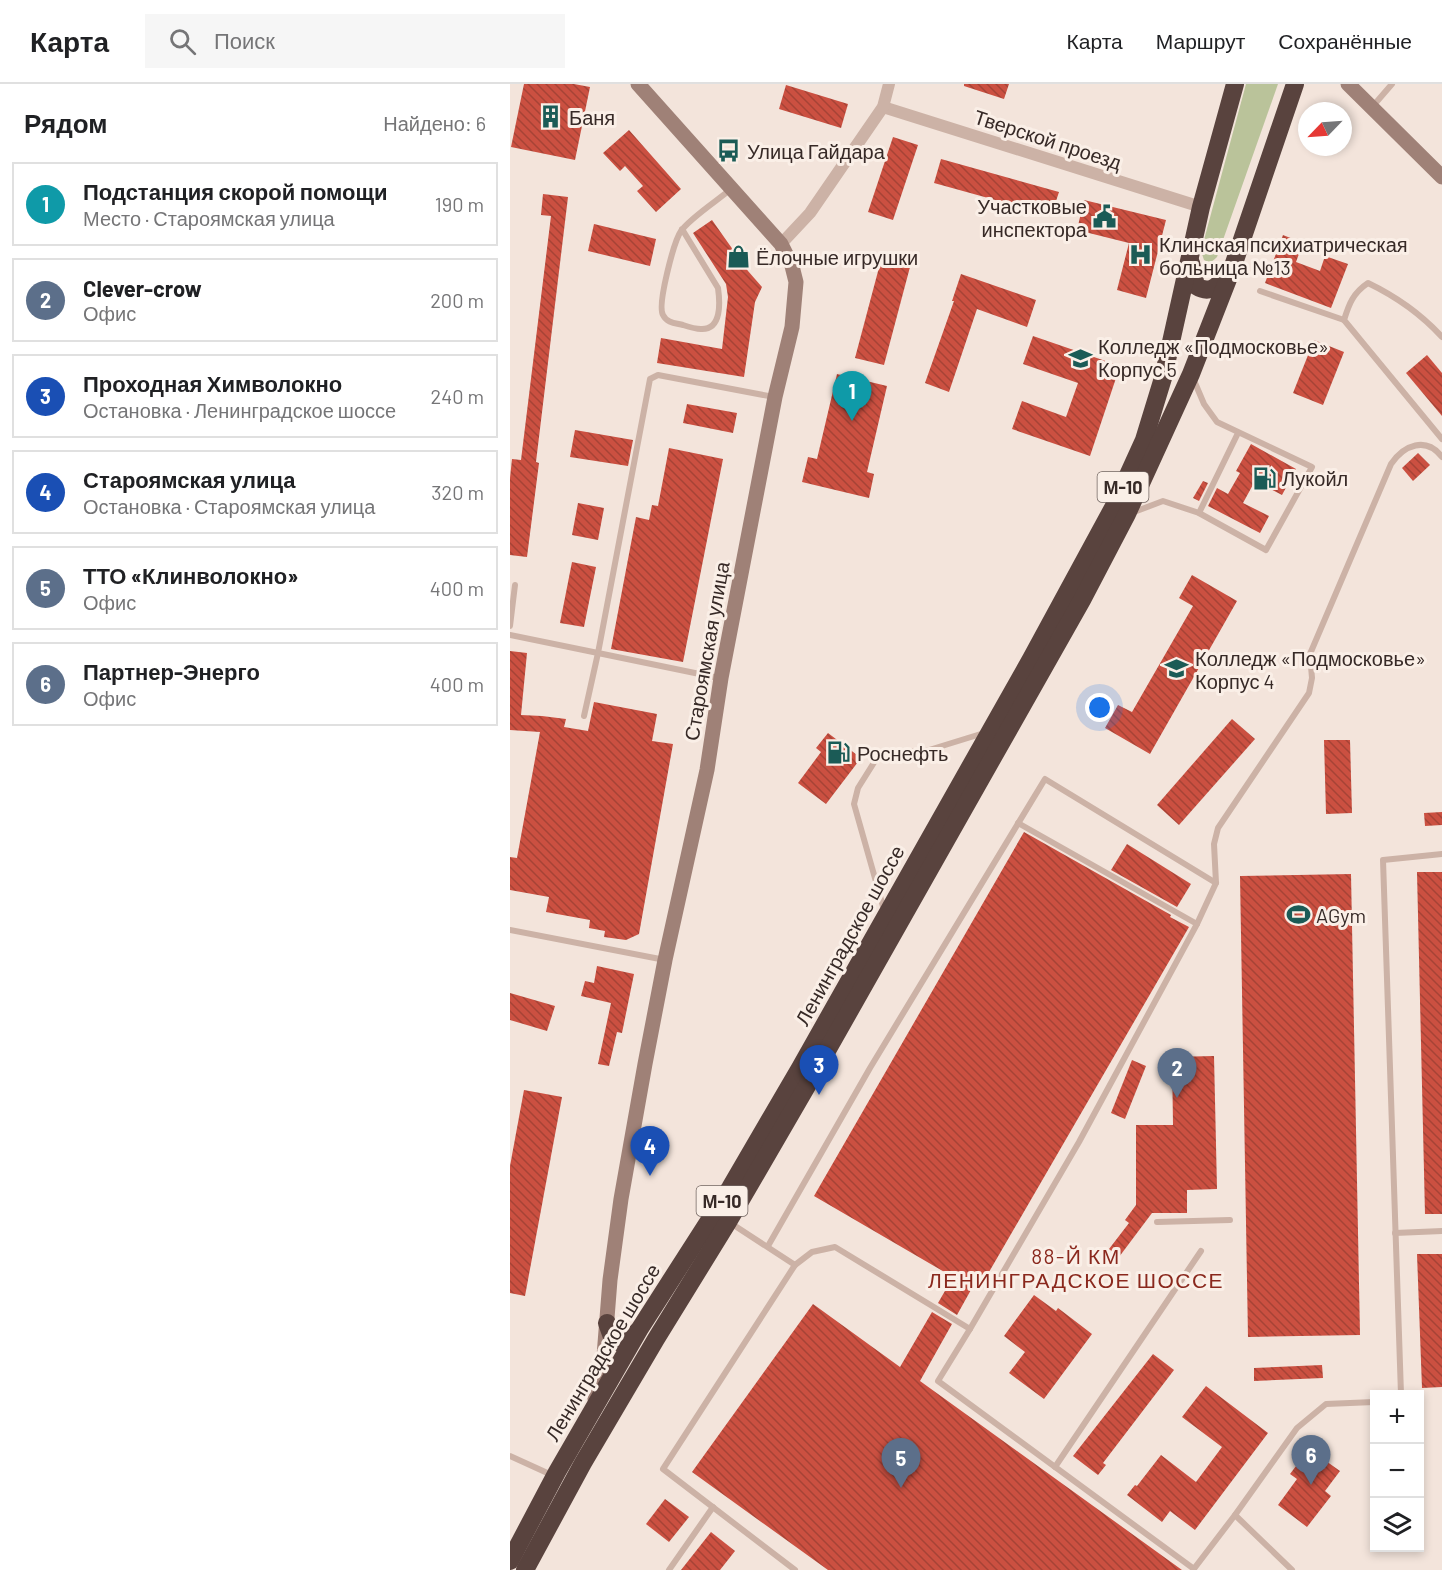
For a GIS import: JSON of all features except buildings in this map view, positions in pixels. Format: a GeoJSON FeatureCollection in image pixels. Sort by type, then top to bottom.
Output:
{"type":"FeatureCollection","features":[{"type":"Feature","properties":{"kind":"highway","name":"М-10"},"geometry":{"type":"LineString","coordinates":[[1190,255],[1235,84]]}},
{"type":"Feature","properties":{"kind":"highway","name":"М-10"},"geometry":{"type":"LineString","coordinates":[[1127,514],[1191,374],[1232,269],[1295,84]]}},
{"type":"Feature","properties":{"kind":"highway"},"geometry":{"type":"LineString","coordinates":[[1190,255],[1196,285],[1202,290],[1217,287],[1232,269]]}},
{"type":"Feature","properties":{"kind":"highway","name":"Ленинградское шоссе"},"geometry":{"type":"LineString","coordinates":[[510,1561],[556,1474],[639,1330],[730,1188],[886,916],[1114,506],[1144,440],[1163,378],[1190,255]]}},
{"type":"Feature","properties":{"kind":"highway","name":"Ленинградское шоссе"},"geometry":{"type":"LineString","coordinates":[[525,1570],[583,1463],[728,1222],[1071,620],[1127,514]]}},
{"type":"Feature","properties":{"kind":"highway"},"geometry":{"type":"LineString","coordinates":[[607,1323],[612,1337],[617,1342],[630,1338],[639,1330]]}},
{"type":"Feature","properties":{"kind":"street","name":"Староямская улица"},"geometry":{"type":"LineString","coordinates":[[583,1463],[604,1356],[610,1280],[621,1199],[665,960],[707,770],[721,678],[775,397],[792,327],[796,282],[792,266],[781,244],[638,84]]}},
{"type":"Feature","properties":{"kind":"street"},"geometry":{"type":"LineString","coordinates":[[781,244],[810,213],[883,107],[889,84]]}},
{"type":"Feature","properties":{"kind":"street"},"geometry":{"type":"LineString","coordinates":[[1348,84],[1442,177]]}},
{"type":"Feature","properties":{"kind":"street","name":"Тверской проезд"},"geometry":{"type":"LineString","coordinates":[[883,107],[1201,207]]}},
{"type":"Feature","properties":{"kind":"street","name":"Староямская улица"},"geometry":{"type":"LineString","coordinates":[[556,1474],[587,1402],[595,1347],[610,1280]]}},
{"type":"Feature","properties":{"kind":"lane"},"geometry":{"type":"LineString","coordinates":[[1373,107],[1392,84]]}},
{"type":"Feature","properties":{"kind":"lane"},"geometry":{"type":"LineString","coordinates":[[682,229],[718,288],[720,299],[718,318],[714,325],[708,328],[701,329],[670,322],[664,318],[660,306],[675,243],[682,229],[732,189]]}},
{"type":"Feature","properties":{"kind":"lane"},"geometry":{"type":"LineString","coordinates":[[1344,320],[1349,304],[1357,291],[1368,283],[1430,324],[1442,337]]}},
{"type":"Feature","properties":{"kind":"lane"},"geometry":{"type":"LineString","coordinates":[[1260,291],[1344,320],[1442,439],[1432,447]]}},
{"type":"Feature","properties":{"kind":"lane"},"geometry":{"type":"LineString","coordinates":[[1127,514],[1163,501],[1199,513],[1266,550],[1311,467],[1217,422],[1204,404],[1191,374]]}},
{"type":"Feature","properties":{"kind":"lane"},"geometry":{"type":"LineString","coordinates":[[584,716],[650,379],[658,375],[775,397]]}},
{"type":"Feature","properties":{"kind":"lane"},"geometry":{"type":"LineString","coordinates":[[1199,513],[1238,433]]}},
{"type":"Feature","properties":{"kind":"lane"},"geometry":{"type":"LineString","coordinates":[[1370,1402],[1326,1404],[1297,1428],[1194,1569],[938,1381],[1080,1142],[1197,924],[1216,883],[1214,844],[1218,828],[1309,693],[1312,678],[1310,654],[1391,464],[1398,453],[1409,446],[1419,444],[1432,447],[1442,457]]}},
{"type":"Feature","properties":{"kind":"lane"},"geometry":{"type":"LineString","coordinates":[[510,626],[515,585]]}},
{"type":"Feature","properties":{"kind":"lane"},"geometry":{"type":"LineString","coordinates":[[510,635],[721,678]]}},
{"type":"Feature","properties":{"kind":"lane"},"geometry":{"type":"LineString","coordinates":[[886,916],[854,804],[858,788],[874,761],[890,753],[929,750],[990,731]]}},
{"type":"Feature","properties":{"kind":"lane"},"geometry":{"type":"LineString","coordinates":[[768,1246],[870,1068],[1045,779],[1216,883]]}},
{"type":"Feature","properties":{"kind":"lane"},"geometry":{"type":"LineString","coordinates":[[1018,823],[1197,924]]}},
{"type":"Feature","properties":{"kind":"lane"},"geometry":{"type":"LineString","coordinates":[[1401,1390],[1383,860],[1442,854]]}},
{"type":"Feature","properties":{"kind":"lane"},"geometry":{"type":"LineString","coordinates":[[510,930],[665,960]]}},
{"type":"Feature","properties":{"kind":"lane"},"geometry":{"type":"LineString","coordinates":[[1157,1222],[1230,1220]]}},
{"type":"Feature","properties":{"kind":"lane"},"geometry":{"type":"LineString","coordinates":[[728,1222],[795,1265]]}},
{"type":"Feature","properties":{"kind":"lane"},"geometry":{"type":"LineString","coordinates":[[1395,1233],[1442,1231]]}},
{"type":"Feature","properties":{"kind":"lane"},"geometry":{"type":"LineString","coordinates":[[795,1570],[663,1469],[795,1265],[812,1252],[835,1247],[970,1329]]}},
{"type":"Feature","properties":{"kind":"lane"},"geometry":{"type":"LineString","coordinates":[[1055,1467],[1201,1251]]}},
{"type":"Feature","properties":{"kind":"lane"},"geometry":{"type":"LineString","coordinates":[[510,1456],[556,1474]]}},
{"type":"Feature","properties":{"kind":"lane"},"geometry":{"type":"LineString","coordinates":[[669,1570],[713,1508]]}},
{"type":"Feature","properties":{"kind":"lane"},"geometry":{"type":"LineString","coordinates":[[1235,1515],[1292,1570]]}},
{"type":"Feature","properties":{"kind":"green space"},"geometry":{"type":"Polygon","coordinates":[[[1246,84],[1278,84],[1217,257],[1208,262],[1204,260],[1201,251],[1246,84]]]}},
{"type":"Feature","properties":{"kind":"place","name":"Баня"},"geometry":{"type":"Point","coordinates":[551,117]}},
{"type":"Feature","properties":{"kind":"place","name":"Улица Гайдара"},"geometry":{"type":"Point","coordinates":[729,151]}},
{"type":"Feature","properties":{"kind":"place","name":"Участковые инспектора"},"geometry":{"type":"Point","coordinates":[1105,217]}},
{"type":"Feature","properties":{"kind":"place","name":"Клинская психиатрическая больница №13"},"geometry":{"type":"Point","coordinates":[1141,255]}},
{"type":"Feature","properties":{"kind":"place","name":"Ёлочные игрушки"},"geometry":{"type":"Point","coordinates":[738,257]}},
{"type":"Feature","properties":{"kind":"place","name":"Колледж «Подмосковье» Корпус 5"},"geometry":{"type":"Point","coordinates":[1080,358]}},
{"type":"Feature","properties":{"kind":"place","name":"Подстанция скорой помощи"},"geometry":{"type":"Point","coordinates":[852,421]}},
{"type":"Feature","properties":{"kind":"place","name":"Лукойл"},"geometry":{"type":"Point","coordinates":[1264,478]}},
{"type":"Feature","properties":{"kind":"place","name":"Колледж «Подмосковье» Корпус 4"},"geometry":{"type":"Point","coordinates":[1177,669]}},
{"type":"Feature","properties":{"kind":"place","name":"Роснефть"},"geometry":{"type":"Point","coordinates":[839,753]}},
{"type":"Feature","properties":{"kind":"place","name":"AGym"},"geometry":{"type":"Point","coordinates":[1298,915]}},
{"type":"Feature","properties":{"kind":"place","name":"Проходная Химволокно"},"geometry":{"type":"Point","coordinates":[819,1095]}},
{"type":"Feature","properties":{"kind":"place","name":"Clever-crow"},"geometry":{"type":"Point","coordinates":[1177,1098]}},
{"type":"Feature","properties":{"kind":"place","name":"Староямская улица"},"geometry":{"type":"Point","coordinates":[650,1176]}},
{"type":"Feature","properties":{"kind":"place","name":"Партнер-Энерго"},"geometry":{"type":"Point","coordinates":[1311,1485]}},
{"type":"Feature","properties":{"kind":"place","name":"ТТО «Клинволокно»"},"geometry":{"type":"Point","coordinates":[901,1488]}},
{"type":"Feature","properties":{"kind":"district","name":"88-Й КМ ЛЕНИНГРАДСКОЕ ШОССЕ"},"geometry":{"type":"Point","coordinates":[1076,1267]}}]}
